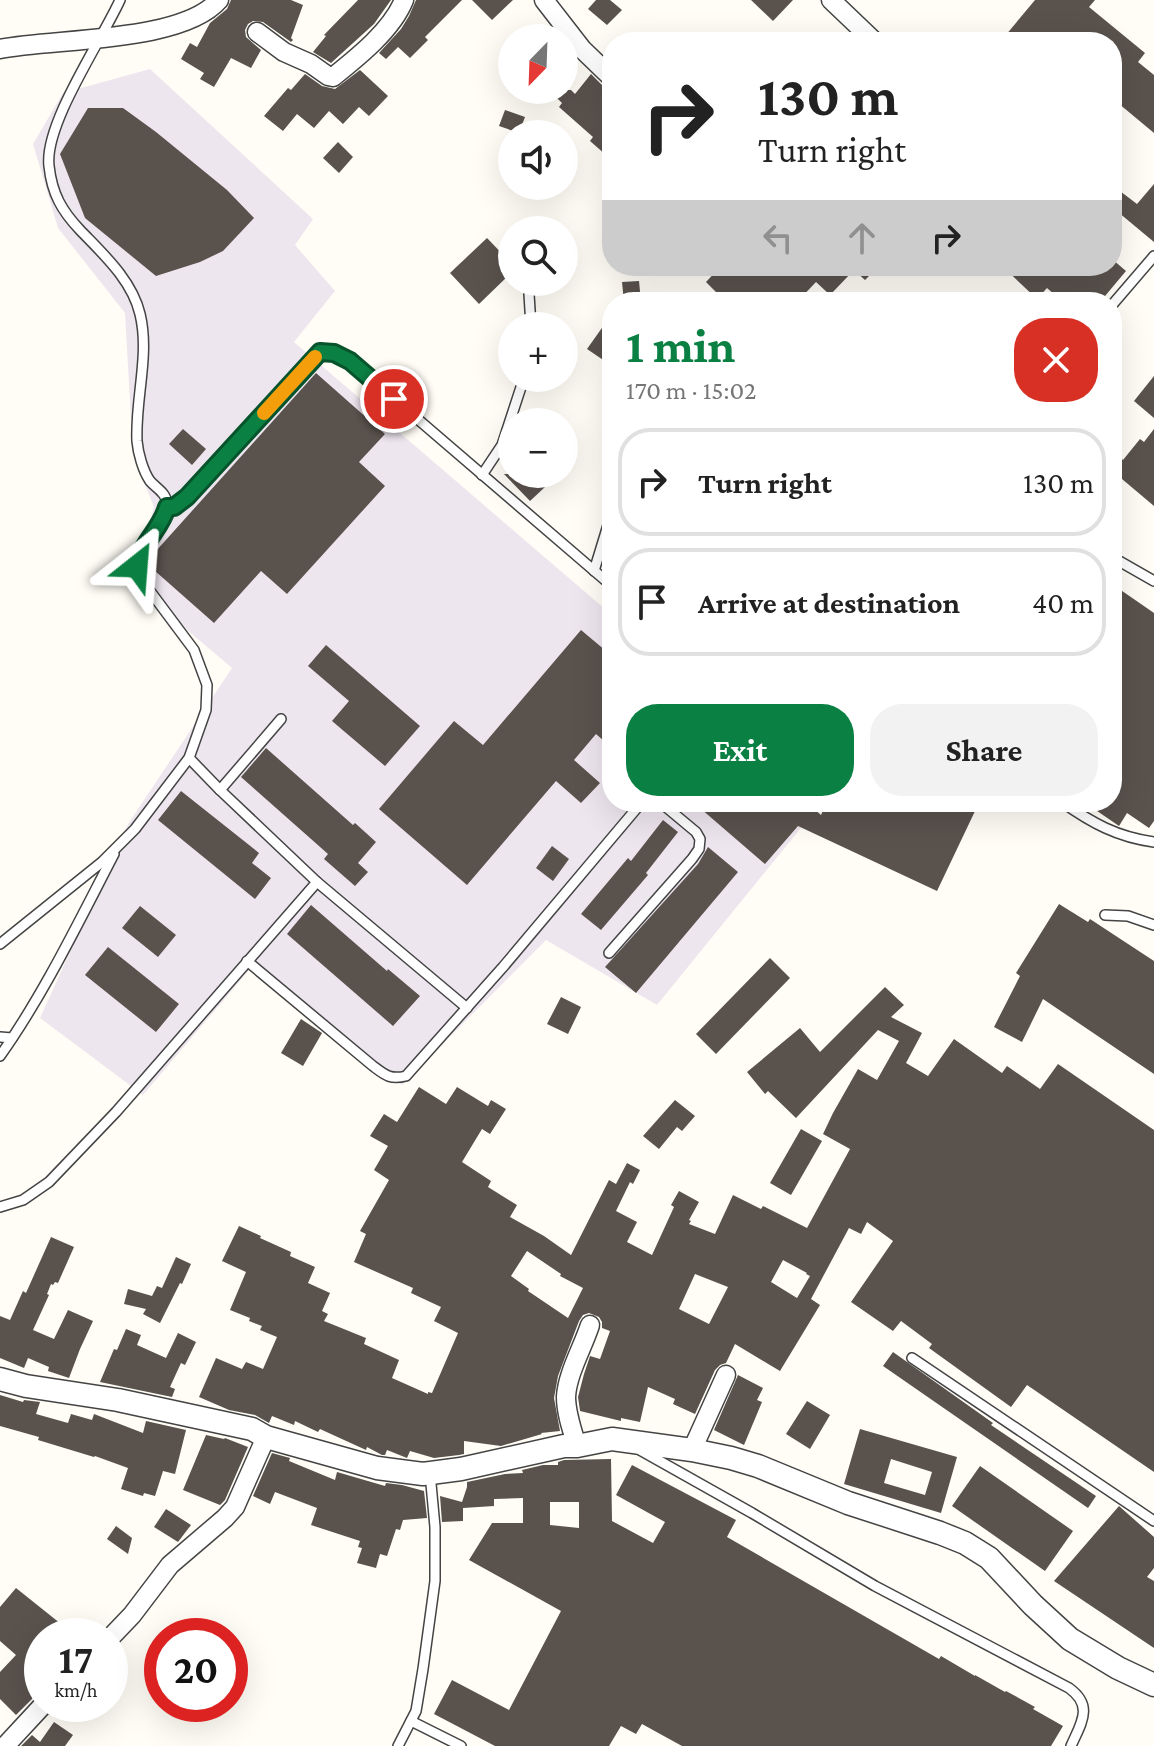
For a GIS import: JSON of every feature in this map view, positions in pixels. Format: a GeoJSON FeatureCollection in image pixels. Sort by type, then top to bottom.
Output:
{"type":"FeatureCollection","features":[{"type":"Feature","properties":{"kind":"street"},"geometry":{"type":"LineString","coordinates":[[7,48],[99,39],[175,26],[219,0]]}},
{"type":"Feature","properties":{"kind":"street"},"geometry":{"type":"LineString","coordinates":[[257,32],[284,52],[333,77],[364,53],[399,11],[404,0]]}},
{"type":"Feature","properties":{"kind":"street"},"geometry":{"type":"LineString","coordinates":[[544,0],[582,49],[602,68]]}},
{"type":"Feature","properties":{"kind":"street"},"geometry":{"type":"LineString","coordinates":[[831,0],[865,32]]}},
{"type":"Feature","properties":{"kind":"street"},"geometry":{"type":"LineString","coordinates":[[577,1446],[566,1397],[590,1325]]}},
{"type":"Feature","properties":{"kind":"street"},"geometry":{"type":"LineString","coordinates":[[692,1450],[726,1375]]}},
{"type":"Feature","properties":{"kind":"street"},"geometry":{"type":"LineString","coordinates":[[0,1379],[252,1429],[266,1437],[404,1473],[461,1469],[564,1446],[612,1439],[731,1458],[965,1543],[989,1558],[1070,1639],[1154,1685]]}},
{"type":"Feature","properties":{"kind":"street"},"geometry":{"type":"LineString","coordinates":[[128,1618],[170,1565],[235,1507],[266,1437]]}},
{"type":"Feature","properties":{"kind":"street"},"geometry":{"type":"LineString","coordinates":[[5,1746],[27,1722]]}},
{"type":"Feature","properties":{"kind":"lane"},"geometry":{"type":"LineString","coordinates":[[0,944],[102,862],[135,829],[189,758],[206,710],[207,685],[194,650],[138,575],[139,555],[164,519],[167,507],[165,495],[149,480],[137,442],[143,342],[140,313],[131,291],[110,262],[65,214],[55,193],[48,164],[52,140],[66,105],[120,0]]}},
{"type":"Feature","properties":{"kind":"lane"},"geometry":{"type":"LineString","coordinates":[[1122,293],[1154,256]]}},
{"type":"Feature","properties":{"kind":"lane"},"geometry":{"type":"LineString","coordinates":[[167,507],[174,507],[187,497],[320,352],[334,353],[350,361],[602,578]]}},
{"type":"Feature","properties":{"kind":"lane"},"geometry":{"type":"LineString","coordinates":[[482,475],[502,445],[519,392]]}},
{"type":"Feature","properties":{"kind":"lane"},"geometry":{"type":"LineString","coordinates":[[594,571],[602,545]]}},
{"type":"Feature","properties":{"kind":"lane"},"geometry":{"type":"LineString","coordinates":[[1122,563],[1154,581]]}},
{"type":"Feature","properties":{"kind":"lane"},"geometry":{"type":"LineString","coordinates":[[220,790],[281,719]]}},
{"type":"Feature","properties":{"kind":"lane"},"geometry":{"type":"LineString","coordinates":[[189,758],[317,882],[467,1008]]}},
{"type":"Feature","properties":{"kind":"lane"},"geometry":{"type":"LineString","coordinates":[[247,961],[373,1066],[387,1076],[397,1079],[406,1076],[634,812]]}},
{"type":"Feature","properties":{"kind":"lane"},"geometry":{"type":"LineString","coordinates":[[609,953],[699,849],[700,839],[696,832],[672,812]]}},
{"type":"Feature","properties":{"kind":"lane"},"geometry":{"type":"LineString","coordinates":[[1076,812],[1106,830],[1154,842]]}},
{"type":"Feature","properties":{"kind":"lane"},"geometry":{"type":"LineString","coordinates":[[0,1056],[65,946],[119,844]]}},
{"type":"Feature","properties":{"kind":"lane"},"geometry":{"type":"LineString","coordinates":[[0,1207],[23,1200],[49,1182],[116,1112],[317,882]]}},
{"type":"Feature","properties":{"kind":"lane"},"geometry":{"type":"LineString","coordinates":[[1105,915],[1128,916],[1154,925]]}},
{"type":"Feature","properties":{"kind":"lane"},"geometry":{"type":"LineString","coordinates":[[0,1037],[12,1038]]}},
{"type":"Feature","properties":{"kind":"lane"},"geometry":{"type":"LineString","coordinates":[[912,1358],[1154,1521]]}},
{"type":"Feature","properties":{"kind":"lane"},"geometry":{"type":"LineString","coordinates":[[627,1440],[646,1454],[875,1586],[1078,1694],[1083,1702],[1082,1720],[1071,1746]]}},
{"type":"Feature","properties":{"kind":"lane"},"geometry":{"type":"LineString","coordinates":[[398,1746],[416,1711],[435,1581],[435,1527],[430,1473]]}},
{"type":"Feature","properties":{"kind":"lane"},"geometry":{"type":"LineString","coordinates":[[411,1721],[461,1746]]}},
{"type":"Feature","properties":{"kind":"shaded area"},"geometry":{"type":"Polygon","coordinates":[[[150,69],[313,219],[295,245],[335,291],[294,342],[602,606],[602,812],[814,812],[657,1005],[546,940],[402,1085],[256,962],[143,1095],[40,1018],[128,824],[232,668],[133,584],[154,507],[133,455],[125,313],[58,228],[33,144],[63,93],[150,69]]]}},
{"type":"Feature","properties":{"kind":"building"},"geometry":{"type":"Polygon","coordinates":[[[231,0],[291,0],[303,5],[291,42],[263,22],[248,24],[246,37],[261,50],[251,68],[231,58],[214,87],[200,79],[204,73],[181,59],[190,43],[197,47],[210,23],[227,9],[231,0]]]}},
{"type":"Feature","properties":{"kind":"building"},"geometry":{"type":"Polygon","coordinates":[[[358,0],[391,0],[374,24],[331,63],[313,52],[324,35],[358,0]]]}},
{"type":"Feature","properties":{"kind":"building"},"geometry":{"type":"Polygon","coordinates":[[[416,0],[462,0],[425,37],[428,40],[410,58],[398,47],[386,59],[379,53],[401,29],[416,0]]]}},
{"type":"Feature","properties":{"kind":"building"},"geometry":{"type":"Polygon","coordinates":[[[472,0],[513,0],[492,20],[472,0]]]}},
{"type":"Feature","properties":{"kind":"building"},"geometry":{"type":"Polygon","coordinates":[[[596,0],[610,0],[622,10],[607,25],[588,9],[596,0]]]}},
{"type":"Feature","properties":{"kind":"building"},"geometry":{"type":"Polygon","coordinates":[[[751,0],[793,0],[773,21],[751,0]]]}},
{"type":"Feature","properties":{"kind":"building"},"geometry":{"type":"Polygon","coordinates":[[[1035,0],[1095,0],[1089,7],[1119,32],[1008,32],[1035,0]]]}},
{"type":"Feature","properties":{"kind":"building"},"geometry":{"type":"Polygon","coordinates":[[[1122,34],[1145,53],[1138,62],[1154,75],[1154,133],[1122,106],[1122,34]]]}},
{"type":"Feature","properties":{"kind":"building"},"geometry":{"type":"Polygon","coordinates":[[[360,70],[388,96],[369,116],[359,107],[343,124],[329,111],[314,128],[297,114],[283,131],[264,116],[305,74],[322,86],[335,89],[360,70]]]}},
{"type":"Feature","properties":{"kind":"building"},"geometry":{"type":"Polygon","coordinates":[[[591,74],[602,85],[602,152],[590,141],[593,137],[578,124],[578,120],[574,120],[559,107],[561,104],[578,104],[578,90],[591,74]]]}},
{"type":"Feature","properties":{"kind":"building"},"geometry":{"type":"Polygon","coordinates":[[[88,108],[123,108],[227,190],[254,218],[223,251],[156,276],[85,218],[60,154],[88,108]]]}},
{"type":"Feature","properties":{"kind":"building"},"geometry":{"type":"Polygon","coordinates":[[[505,110],[525,117],[524,120],[501,120],[505,110]]]}},
{"type":"Feature","properties":{"kind":"building"},"geometry":{"type":"Polygon","coordinates":[[[338,142],[353,157],[339,173],[323,158],[338,142]]]}},
{"type":"Feature","properties":{"kind":"building"},"geometry":{"type":"Polygon","coordinates":[[[1154,184],[1154,242],[1122,215],[1122,193],[1137,204],[1154,184]]]}},
{"type":"Feature","properties":{"kind":"building"},"geometry":{"type":"Polygon","coordinates":[[[487,238],[498,249],[498,286],[479,304],[450,273],[487,238]]]}},
{"type":"Feature","properties":{"kind":"building"},"geometry":{"type":"Polygon","coordinates":[[[712,276],[848,276],[833,292],[827,292],[816,282],[806,292],[716,292],[706,282],[712,276]]]}},
{"type":"Feature","properties":{"kind":"building"},"geometry":{"type":"Polygon","coordinates":[[[1013,276],[1122,276],[1108,292],[1052,292],[1047,288],[1043,292],[1030,292],[1013,276]]]}},
{"type":"Feature","properties":{"kind":"building"},"geometry":{"type":"Polygon","coordinates":[[[639,281],[640,292],[623,292],[622,282],[639,281]]]}},
{"type":"Feature","properties":{"kind":"building"},"geometry":{"type":"Polygon","coordinates":[[[602,328],[602,359],[587,349],[602,328]]]}},
{"type":"Feature","properties":{"kind":"building"},"geometry":{"type":"Polygon","coordinates":[[[316,373],[385,434],[359,462],[385,486],[287,594],[261,571],[214,623],[146,563],[316,373]]]}},
{"type":"Feature","properties":{"kind":"building"},"geometry":{"type":"Polygon","coordinates":[[[1154,376],[1154,418],[1134,401],[1154,376]]]}},
{"type":"Feature","properties":{"kind":"building"},"geometry":{"type":"Polygon","coordinates":[[[183,429],[206,449],[192,465],[169,444],[183,429]]]}},
{"type":"Feature","properties":{"kind":"building"},"geometry":{"type":"Polygon","coordinates":[[[1154,429],[1154,506],[1122,479],[1122,459],[1140,439],[1144,442],[1154,429]]]}},
{"type":"Feature","properties":{"kind":"building"},"geometry":{"type":"Polygon","coordinates":[[[517,488],[544,488],[530,501],[517,488]]]}},
{"type":"Feature","properties":{"kind":"building"},"geometry":{"type":"Polygon","coordinates":[[[1122,591],[1154,613],[1154,821],[1149,828],[1127,813],[1119,826],[1099,812],[1122,812],[1122,591]]]}},
{"type":"Feature","properties":{"kind":"building"},"geometry":{"type":"Polygon","coordinates":[[[581,630],[602,648],[602,739],[596,734],[574,760],[600,783],[581,803],[556,781],[467,885],[379,809],[454,721],[483,745],[581,630]]]}},
{"type":"Feature","properties":{"kind":"building"},"geometry":{"type":"Polygon","coordinates":[[[326,645],[420,726],[385,766],[332,721],[349,701],[308,666],[326,645]]]}},
{"type":"Feature","properties":{"kind":"building"},"geometry":{"type":"Polygon","coordinates":[[[266,748],[376,842],[358,863],[368,872],[355,886],[324,859],[328,854],[241,777],[266,748]]]}},
{"type":"Feature","properties":{"kind":"building"},"geometry":{"type":"Polygon","coordinates":[[[181,791],[259,853],[252,863],[271,878],[255,899],[158,820],[181,791]]]}},
{"type":"Feature","properties":{"kind":"building"},"geometry":{"type":"Polygon","coordinates":[[[705,812],[818,812],[821,815],[822,812],[975,812],[937,891],[798,826],[765,864],[705,812]]]}},
{"type":"Feature","properties":{"kind":"building"},"geometry":{"type":"Polygon","coordinates":[[[663,820],[678,832],[646,873],[648,875],[601,930],[581,914],[628,858],[631,861],[663,820]]]}},
{"type":"Feature","properties":{"kind":"building"},"geometry":{"type":"Polygon","coordinates":[[[552,846],[569,859],[553,881],[536,868],[552,846]]]}},
{"type":"Feature","properties":{"kind":"building"},"geometry":{"type":"Polygon","coordinates":[[[708,847],[738,872],[636,993],[605,967],[698,864],[708,847]]]}},
{"type":"Feature","properties":{"kind":"building"},"geometry":{"type":"Polygon","coordinates":[[[1059,904],[1088,922],[1090,919],[1154,961],[1154,1074],[1043,999],[1022,1042],[994,1027],[1020,976],[1016,973],[1059,904]]]}},
{"type":"Feature","properties":{"kind":"building"},"geometry":{"type":"Polygon","coordinates":[[[311,905],[420,996],[393,1026],[287,934],[311,905]]]}},
{"type":"Feature","properties":{"kind":"building"},"geometry":{"type":"Polygon","coordinates":[[[140,906],[176,935],[158,957],[122,928],[140,906]]]}},
{"type":"Feature","properties":{"kind":"building"},"geometry":{"type":"Polygon","coordinates":[[[108,947],[179,1004],[156,1032],[85,975],[108,947]]]}},
{"type":"Feature","properties":{"kind":"building"},"geometry":{"type":"Polygon","coordinates":[[[770,958],[790,978],[716,1054],[696,1034],[770,958]]]}},
{"type":"Feature","properties":{"kind":"building"},"geometry":{"type":"Polygon","coordinates":[[[885,987],[904,1005],[891,1017],[922,1033],[906,1063],[928,1076],[954,1039],[1002,1073],[1007,1066],[1040,1089],[1058,1064],[1154,1130],[1154,1472],[1027,1385],[1011,1407],[929,1348],[932,1344],[901,1321],[893,1331],[851,1302],[893,1241],[867,1222],[861,1234],[849,1228],[811,1299],[820,1305],[780,1371],[735,1344],[726,1363],[715,1370],[695,1414],[673,1404],[675,1399],[648,1387],[640,1422],[621,1418],[621,1421],[580,1411],[578,1397],[590,1356],[600,1359],[610,1331],[602,1328],[599,1317],[589,1313],[579,1321],[558,1376],[554,1398],[560,1431],[541,1433],[501,1446],[464,1441],[464,1454],[434,1458],[410,1451],[407,1458],[387,1450],[382,1455],[295,1421],[294,1425],[272,1416],[269,1423],[255,1415],[229,1410],[199,1397],[216,1358],[242,1369],[246,1362],[263,1369],[277,1337],[260,1330],[262,1326],[249,1321],[250,1318],[230,1310],[246,1272],[222,1261],[239,1226],[315,1267],[308,1283],[330,1293],[322,1311],[328,1314],[324,1321],[366,1338],[364,1344],[399,1360],[392,1378],[432,1393],[458,1333],[434,1321],[441,1307],[411,1293],[413,1288],[354,1262],[366,1234],[360,1231],[389,1180],[374,1170],[388,1146],[370,1136],[384,1114],[397,1122],[419,1087],[446,1104],[457,1087],[488,1106],[491,1100],[506,1109],[490,1134],[482,1129],[462,1162],[491,1181],[488,1187],[517,1205],[510,1217],[571,1255],[609,1180],[616,1184],[627,1163],[640,1170],[633,1184],[630,1182],[616,1211],[637,1222],[627,1242],[652,1255],[679,1191],[699,1202],[689,1224],[715,1234],[733,1195],[807,1228],[850,1149],[823,1134],[833,1113],[858,1069],[877,1080],[899,1041],[878,1030],[796,1118],[768,1091],[765,1094],[747,1072],[800,1028],[820,1052],[885,987]],[[527,1251],[511,1276],[568,1318],[583,1288],[560,1276],[527,1251]],[[783,1260],[771,1282],[797,1298],[810,1276],[783,1260]],[[695,1274],[679,1309],[709,1324],[728,1287],[695,1274]]]}},
{"type":"Feature","properties":{"kind":"building"},"geometry":{"type":"Polygon","coordinates":[[[561,997],[581,1007],[568,1034],[547,1024],[561,997]]]}},
{"type":"Feature","properties":{"kind":"building"},"geometry":{"type":"Polygon","coordinates":[[[301,1019],[322,1033],[303,1066],[281,1053],[301,1019]]]}},
{"type":"Feature","properties":{"kind":"building"},"geometry":{"type":"Polygon","coordinates":[[[675,1100],[695,1116],[682,1131],[677,1127],[659,1149],[643,1136],[675,1100]]]}},
{"type":"Feature","properties":{"kind":"building"},"geometry":{"type":"Polygon","coordinates":[[[801,1129],[822,1141],[791,1195],[770,1183],[801,1129]]]}},
{"type":"Feature","properties":{"kind":"building"},"geometry":{"type":"Polygon","coordinates":[[[51,1237],[74,1247],[58,1283],[51,1284],[33,1330],[54,1339],[68,1310],[93,1321],[69,1378],[48,1371],[49,1367],[28,1358],[24,1368],[0,1358],[0,1316],[10,1320],[51,1237]]]}},
{"type":"Feature","properties":{"kind":"building"},"geometry":{"type":"Polygon","coordinates":[[[176,1257],[191,1264],[160,1323],[143,1314],[146,1309],[124,1304],[128,1289],[152,1296],[157,1286],[162,1288],[176,1257]]]}},
{"type":"Feature","properties":{"kind":"building"},"geometry":{"type":"Polygon","coordinates":[[[126,1329],[141,1335],[137,1345],[166,1358],[178,1333],[196,1342],[185,1365],[181,1363],[170,1387],[175,1389],[172,1397],[100,1382],[126,1329]]]}},
{"type":"Feature","properties":{"kind":"building"},"geometry":{"type":"Polygon","coordinates":[[[893,1352],[993,1423],[991,1425],[1096,1496],[1088,1508],[883,1366],[893,1352]]]}},
{"type":"Feature","properties":{"kind":"building"},"geometry":{"type":"Polygon","coordinates":[[[738,1375],[763,1388],[757,1400],[762,1402],[744,1445],[714,1430],[738,1375]]]}},
{"type":"Feature","properties":{"kind":"building"},"geometry":{"type":"Polygon","coordinates":[[[0,1395],[23,1402],[40,1402],[36,1414],[68,1423],[71,1414],[92,1420],[94,1414],[143,1433],[146,1421],[186,1430],[175,1474],[163,1471],[155,1496],[144,1493],[143,1496],[121,1489],[128,1468],[0,1426],[0,1395]]]}},
{"type":"Feature","properties":{"kind":"building"},"geometry":{"type":"Polygon","coordinates":[[[807,1401],[830,1415],[810,1449],[786,1434],[807,1401]]]}},
{"type":"Feature","properties":{"kind":"building"},"geometry":{"type":"Polygon","coordinates":[[[860,1429],[957,1457],[941,1513],[844,1484],[860,1429]],[[891,1459],[884,1483],[925,1495],[932,1472],[891,1459]]]}},
{"type":"Feature","properties":{"kind":"building"},"geometry":{"type":"Polygon","coordinates":[[[206,1435],[248,1447],[220,1505],[183,1490],[206,1435]]]}},
{"type":"Feature","properties":{"kind":"building"},"geometry":{"type":"Polygon","coordinates":[[[272,1453],[290,1458],[289,1461],[335,1480],[337,1472],[385,1486],[386,1483],[402,1485],[424,1491],[427,1518],[403,1520],[400,1530],[396,1529],[387,1556],[380,1554],[376,1568],[357,1563],[362,1548],[358,1547],[360,1541],[311,1525],[317,1508],[275,1492],[270,1504],[253,1496],[272,1453]]]}},
{"type":"Feature","properties":{"kind":"building"},"geometry":{"type":"Polygon","coordinates":[[[611,1459],[612,1521],[653,1543],[665,1522],[616,1495],[632,1465],[736,1520],[727,1537],[939,1659],[941,1656],[1035,1707],[1033,1709],[1063,1726],[1051,1746],[682,1746],[642,1724],[636,1734],[621,1726],[609,1746],[495,1746],[434,1714],[452,1680],[509,1710],[561,1611],[469,1560],[492,1523],[523,1523],[523,1498],[494,1499],[494,1506],[463,1508],[463,1521],[442,1522],[440,1496],[462,1502],[467,1482],[523,1473],[522,1470],[558,1465],[564,1460],[611,1459]],[[550,1502],[550,1525],[579,1528],[579,1502],[550,1502]]]}},
{"type":"Feature","properties":{"kind":"building"},"geometry":{"type":"Polygon","coordinates":[[[980,1466],[1073,1531],[1045,1571],[952,1506],[980,1466]]]}},
{"type":"Feature","properties":{"kind":"building"},"geometry":{"type":"Polygon","coordinates":[[[1119,1506],[1154,1537],[1154,1568],[1147,1577],[1154,1581],[1154,1648],[1054,1581],[1119,1506]]]}},
{"type":"Feature","properties":{"kind":"building"},"geometry":{"type":"Polygon","coordinates":[[[166,1509],[191,1525],[178,1542],[154,1527],[166,1509]]]}},
{"type":"Feature","properties":{"kind":"building"},"geometry":{"type":"Polygon","coordinates":[[[116,1526],[132,1538],[128,1554],[107,1539],[116,1526]]]}},
{"type":"Feature","properties":{"kind":"building"},"geometry":{"type":"Polygon","coordinates":[[[16,1588],[54,1618],[24,1618],[24,1707],[16,1715],[0,1699],[0,1672],[16,1655],[0,1641],[0,1607],[16,1588]]]}},
{"type":"Feature","properties":{"kind":"building"},"geometry":{"type":"Polygon","coordinates":[[[54,1722],[73,1735],[65,1746],[21,1746],[32,1735],[40,1742],[54,1722]]]}},
{"type":"Feature","properties":{"kind":"slow traffic"},"geometry":{"type":"LineString","coordinates":[[264,413],[315,357]]}},
{"type":"Feature","properties":{"kind":"route"},"geometry":{"type":"LineString","coordinates":[[137,566],[139,555],[164,519],[167,507],[174,507],[187,497],[320,352],[334,353],[350,361],[394,399]]}}]}
